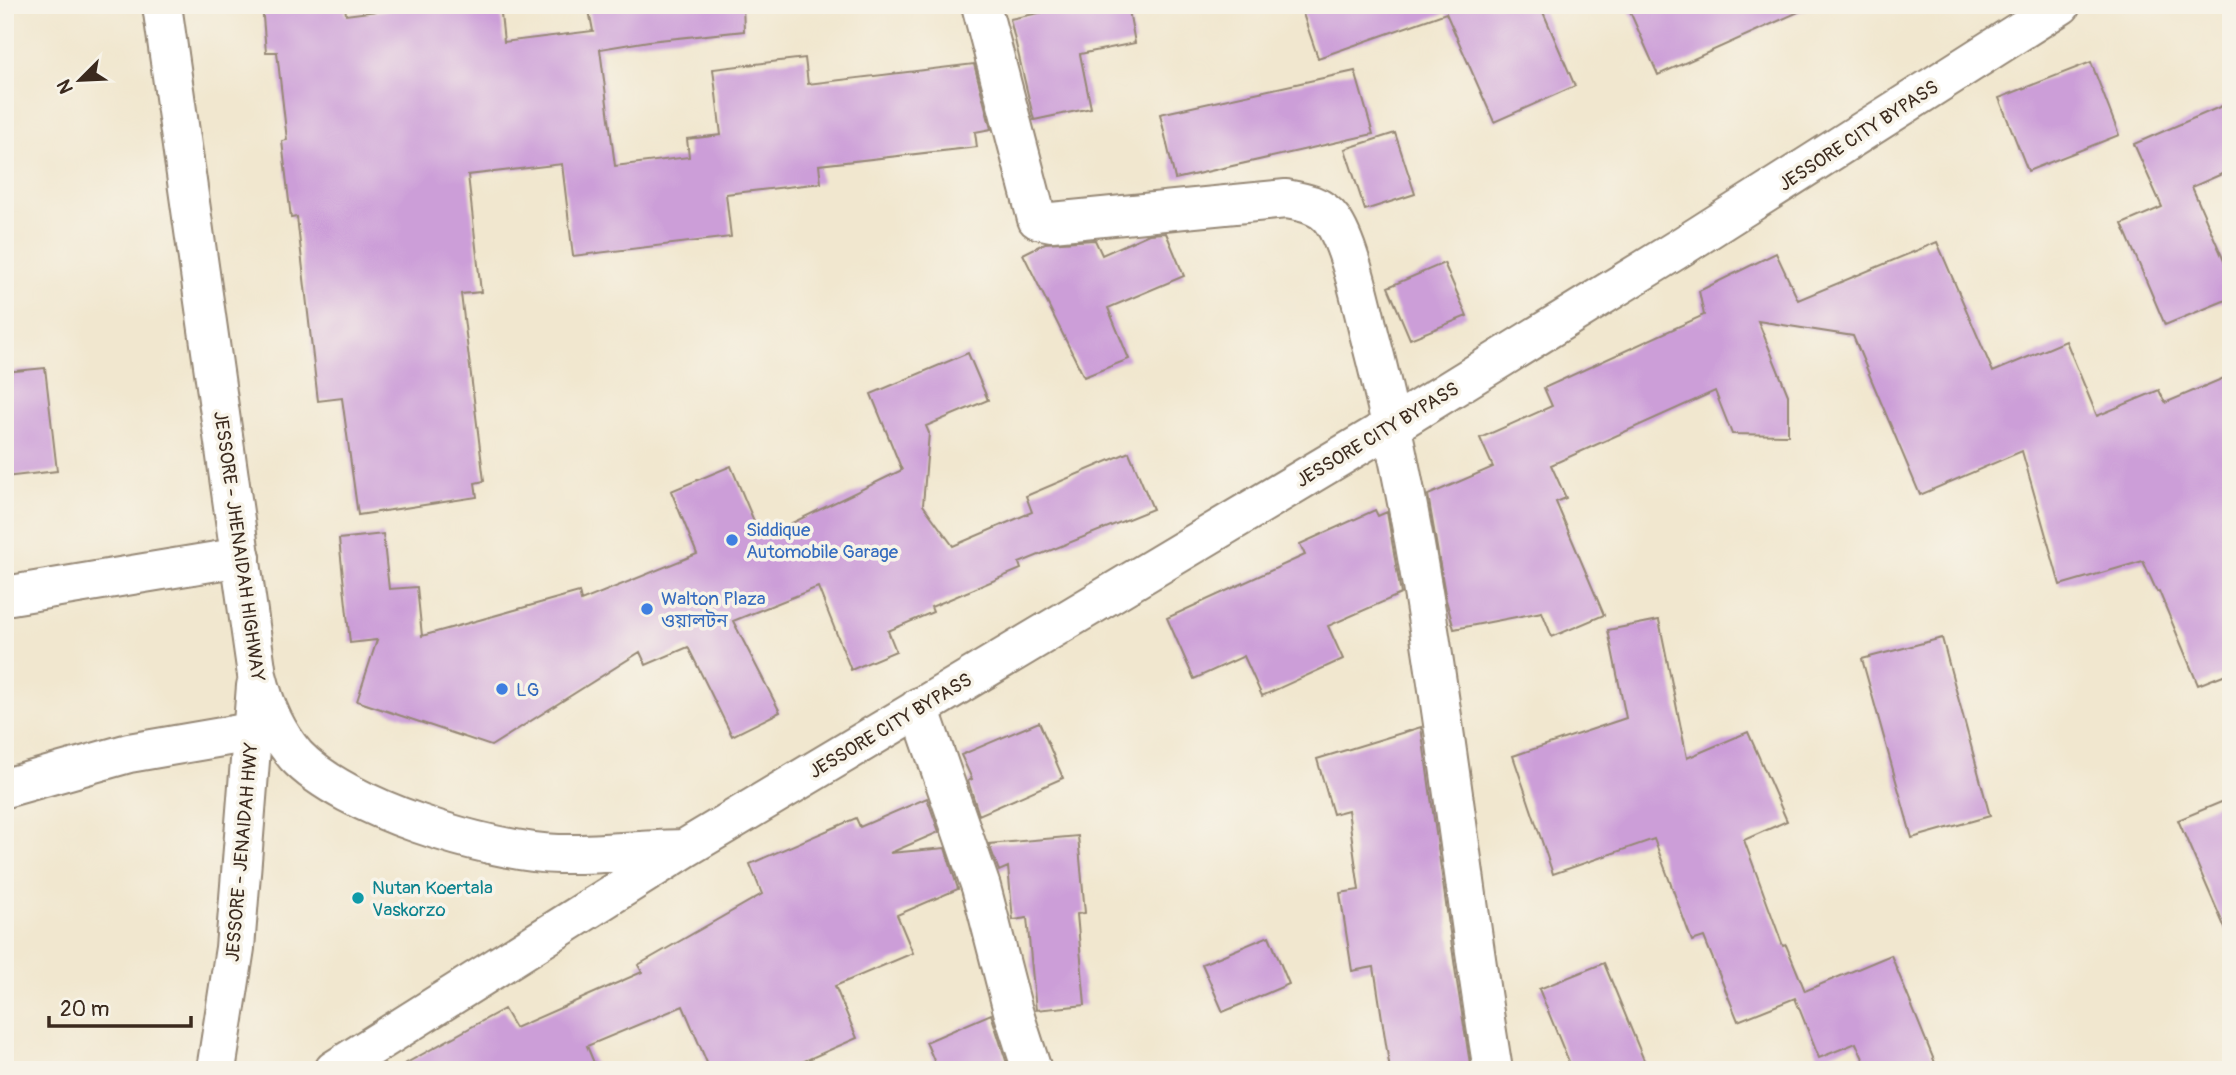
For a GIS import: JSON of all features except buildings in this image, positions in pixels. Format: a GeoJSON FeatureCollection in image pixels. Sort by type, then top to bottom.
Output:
{"type":"FeatureCollection","features":[{"type":"Feature","properties":{"kind":"main road","name":"JESSORE - JHENAIDAH HIGHWAY"},"geometry":{"type":"LineString","coordinates":[[162,5],[257,675],[264,702],[280,733],[297,757],[346,793],[436,828],[520,849],[558,853],[684,849]]}},
{"type":"Feature","properties":{"kind":"main road"},"geometry":{"type":"LineString","coordinates":[[981,5],[1037,219],[1052,222],[1286,199],[1313,205],[1332,221],[1348,256],[1393,425],[1437,682],[1493,1070]]}},
{"type":"Feature","properties":{"kind":"main road","name":"JESSORE CITY BYPASS"},"geometry":{"type":"LineString","coordinates":[[334,1070],[684,849],[1393,425],[1681,247],[2061,5]]}},
{"type":"Feature","properties":{"kind":"main road"},"geometry":{"type":"LineString","coordinates":[[5,596],[241,557]]}},
{"type":"Feature","properties":{"kind":"main road","name":"JESSORE - JENAIDAH HWY"},"geometry":{"type":"LineString","coordinates":[[216,1070],[234,948],[257,675]]}},
{"type":"Feature","properties":{"kind":"main road"},"geometry":{"type":"LineString","coordinates":[[919,707],[981,887],[1013,1011],[1032,1070]]}},
{"type":"Feature","properties":{"kind":"main road"},"geometry":{"type":"LineString","coordinates":[[5,789],[129,753],[251,732]]}},
{"type":"Feature","properties":{"kind":"place","name":"Siddique Automobile Garage"},"geometry":{"type":"Point","coordinates":[732,540]}},
{"type":"Feature","properties":{"kind":"place","name":"Walton Plaza ওয়ালটন"},"geometry":{"type":"Point","coordinates":[647,609]}},
{"type":"Feature","properties":{"kind":"place","name":"LG"},"geometry":{"type":"Point","coordinates":[502,689]}},
{"type":"Feature","properties":{"kind":"place","name":"Nutan Koertala Vaskorzo"},"geometry":{"type":"Point","coordinates":[358,898]}}]}
